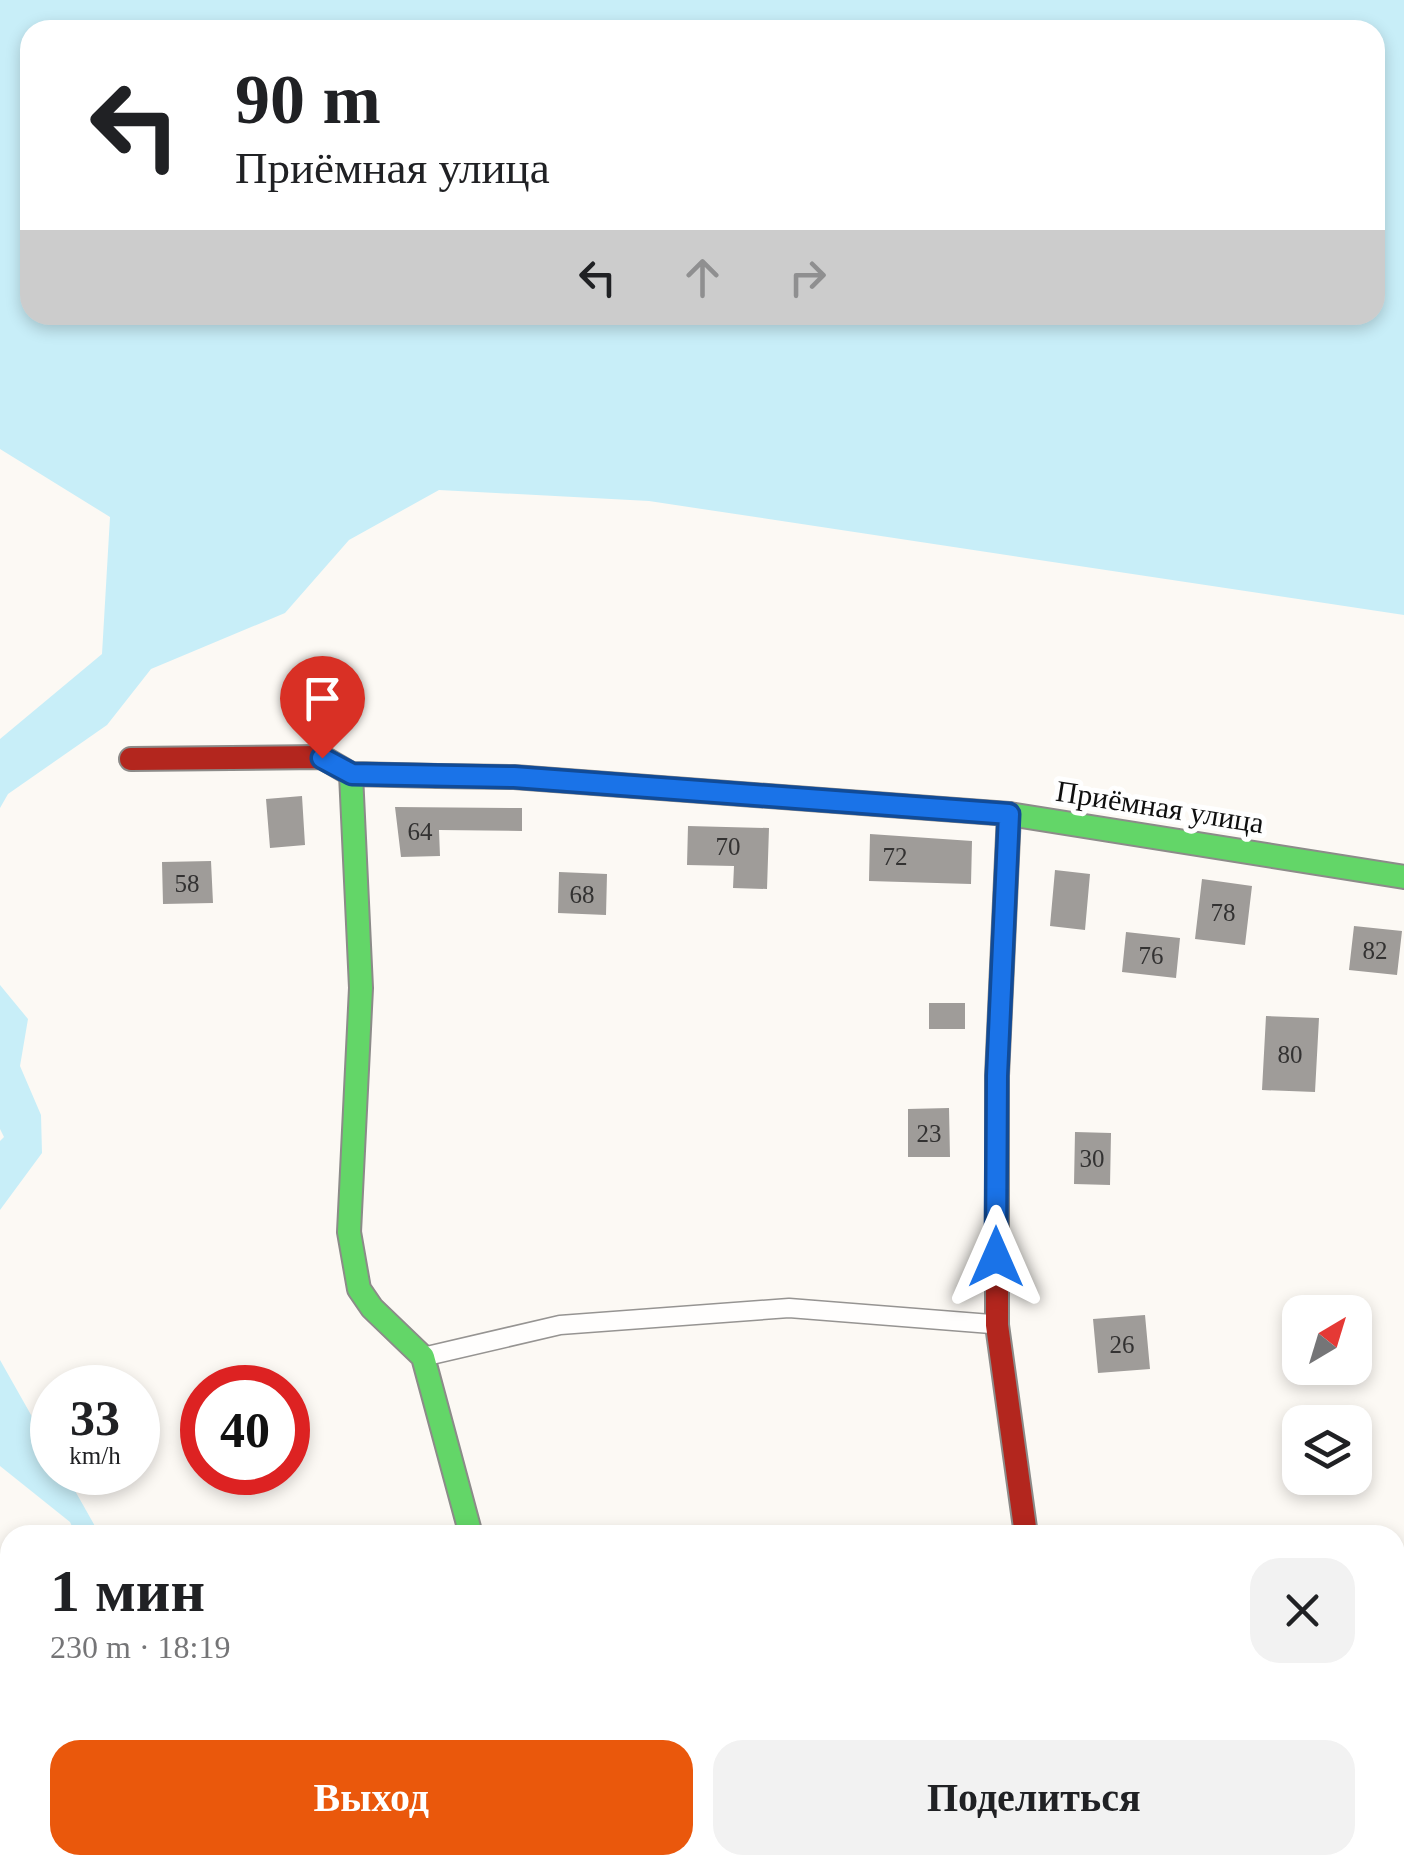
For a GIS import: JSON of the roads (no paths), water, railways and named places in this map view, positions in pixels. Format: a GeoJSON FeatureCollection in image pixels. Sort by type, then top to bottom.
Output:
{"type":"FeatureCollection","features":[{"type":"Feature","properties":{"kind":"street","name":"Приёмная улица"},"geometry":{"type":"LineString","coordinates":[[131,759],[322,758],[352,774],[514,777],[1009,814],[1404,877]]}},
{"type":"Feature","properties":{"kind":"street"},"geometry":{"type":"LineString","coordinates":[[352,774],[362,922],[349,1232],[352,1264],[359,1289],[372,1308],[423,1358],[468,1525]]}},
{"type":"Feature","properties":{"kind":"street"},"geometry":{"type":"LineString","coordinates":[[1009,814],[997,1076],[997,1325],[1025,1525]]}},
{"type":"Feature","properties":{"kind":"lane"},"geometry":{"type":"LineString","coordinates":[[423,1358],[560,1325],[789,1308],[997,1325]]}},
{"type":"Feature","properties":{"kind":"water"},"geometry":{"type":"Polygon","coordinates":[[[0,0],[1404,0],[1404,615],[649,501],[439,490],[349,540],[285,613],[151,669],[107,725],[8,794],[0,808],[0,739],[102,654],[110,517],[0,449],[0,0]]]}},
{"type":"Feature","properties":{"kind":"water"},"geometry":{"type":"Polygon","coordinates":[[[0,985],[28,1019],[20,1066],[41,1115],[42,1153],[0,1210],[0,1141],[4,1137],[0,1129],[0,985]]]}},
{"type":"Feature","properties":{"kind":"water"},"geometry":{"type":"Polygon","coordinates":[[[0,1360],[30,1413],[30,1490],[0,1466],[0,1360]]]}},
{"type":"Feature","properties":{"kind":"water"},"geometry":{"type":"Polygon","coordinates":[[[36,1495],[77,1495],[94,1525],[70,1522],[36,1495]]]}}]}
